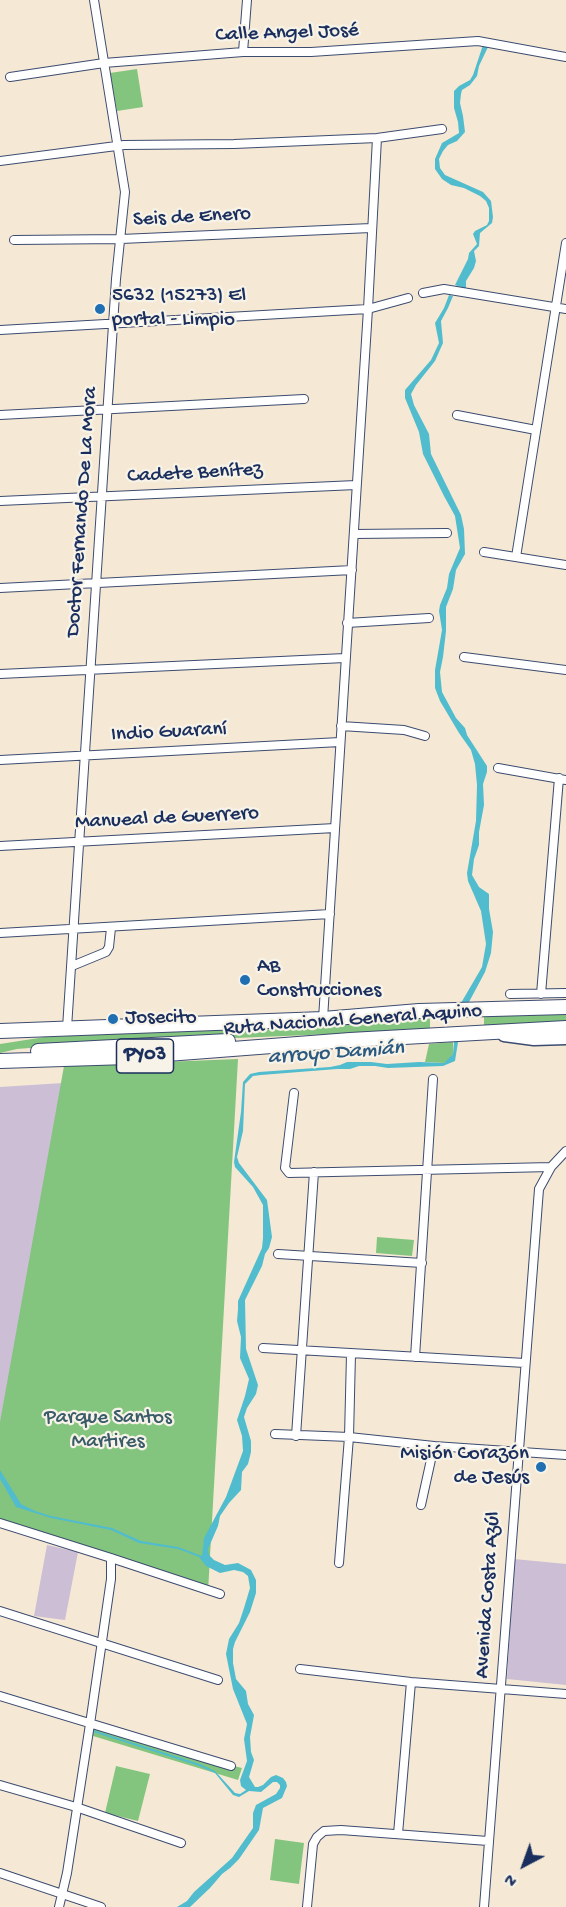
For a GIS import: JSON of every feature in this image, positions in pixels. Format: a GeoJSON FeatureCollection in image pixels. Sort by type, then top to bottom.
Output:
{"type":"FeatureCollection","features":[{"type":"Feature","properties":{"kind":"highway","name":"PY03"},"geometry":{"type":"LineString","coordinates":[[527,1008],[541,1002],[566,998]]}},
{"type":"Feature","properties":{"kind":"highway","name":"Ruta Nacional General Aquino"},"geometry":{"type":"LineString","coordinates":[[0,1031],[323,1019],[419,1011],[566,1007]]}},
{"type":"Feature","properties":{"kind":"highway","name":"PY03"},"geometry":{"type":"LineString","coordinates":[[0,1039],[64,1028]]}},
{"type":"Feature","properties":{"kind":"highway","name":"Ruta Nacional General Aquino"},"geometry":{"type":"LineString","coordinates":[[0,1058],[128,1057],[289,1044],[566,1028]]}},
{"type":"Feature","properties":{"kind":"highway","name":"PY03"},"geometry":{"type":"LineString","coordinates":[[0,1058],[20,1053],[66,1049],[290,1038],[350,1040]]}},
{"type":"Feature","properties":{"kind":"main road","name":"PY03"},"geometry":{"type":"LineString","coordinates":[[494,1032],[511,1037],[534,1039],[566,1038]]}},
{"type":"Feature","properties":{"kind":"street","name":"Doctor Fernando De La Mora"},"geometry":{"type":"LineString","coordinates":[[64,1028],[72,966],[113,324],[124,192],[94,0]]}},
{"type":"Feature","properties":{"kind":"street"},"geometry":{"type":"LineString","coordinates":[[243,52],[247,0]]}},
{"type":"Feature","properties":{"kind":"street","name":"Calle Angel José"},"geometry":{"type":"LineString","coordinates":[[10,77],[104,63],[243,52],[312,52],[478,41],[566,57]]}},
{"type":"Feature","properties":{"kind":"street"},"geometry":{"type":"LineString","coordinates":[[0,161],[117,146],[377,138],[442,129]]}},
{"type":"Feature","properties":{"kind":"street"},"geometry":{"type":"LineString","coordinates":[[323,1019],[377,138]]}},
{"type":"Feature","properties":{"kind":"street","name":"Seis de Enero"},"geometry":{"type":"LineString","coordinates":[[14,240],[121,239],[371,228]]}},
{"type":"Feature","properties":{"kind":"street"},"geometry":{"type":"LineString","coordinates":[[516,557],[566,243]]}},
{"type":"Feature","properties":{"kind":"street"},"geometry":{"type":"LineString","coordinates":[[423,293],[444,289],[566,309]]}},
{"type":"Feature","properties":{"kind":"street"},"geometry":{"type":"LineString","coordinates":[[0,330],[368,309],[408,298]]}},
{"type":"Feature","properties":{"kind":"street"},"geometry":{"type":"LineString","coordinates":[[0,415],[304,399]]}},
{"type":"Feature","properties":{"kind":"street"},"geometry":{"type":"LineString","coordinates":[[456,415],[536,430]]}},
{"type":"Feature","properties":{"kind":"street","name":"Cadete Benítez"},"geometry":{"type":"LineString","coordinates":[[0,501],[356,485]]}},
{"type":"Feature","properties":{"kind":"street"},"geometry":{"type":"LineString","coordinates":[[354,534],[447,533]]}},
{"type":"Feature","properties":{"kind":"street"},"geometry":{"type":"LineString","coordinates":[[484,552],[566,565]]}},
{"type":"Feature","properties":{"kind":"street"},"geometry":{"type":"LineString","coordinates":[[0,588],[352,570]]}},
{"type":"Feature","properties":{"kind":"street"},"geometry":{"type":"LineString","coordinates":[[347,623],[429,618]]}},
{"type":"Feature","properties":{"kind":"street"},"geometry":{"type":"LineString","coordinates":[[464,657],[566,670]]}},
{"type":"Feature","properties":{"kind":"street"},"geometry":{"type":"LineString","coordinates":[[0,674],[345,658]]}},
{"type":"Feature","properties":{"kind":"street"},"geometry":{"type":"LineString","coordinates":[[341,726],[404,730],[425,736]]}},
{"type":"Feature","properties":{"kind":"street","name":"Indio Guaraní"},"geometry":{"type":"LineString","coordinates":[[0,760],[340,742]]}},
{"type":"Feature","properties":{"kind":"street"},"geometry":{"type":"LineString","coordinates":[[498,768],[562,779],[541,994]]}},
{"type":"Feature","properties":{"kind":"street","name":"Manueal de Guerrero"},"geometry":{"type":"LineString","coordinates":[[0,846],[335,828]]}},
{"type":"Feature","properties":{"kind":"street"},"geometry":{"type":"LineString","coordinates":[[0,933],[330,914]]}},
{"type":"Feature","properties":{"kind":"street"},"geometry":{"type":"LineString","coordinates":[[72,966],[106,952],[111,928]]}},
{"type":"Feature","properties":{"kind":"street"},"geometry":{"type":"LineString","coordinates":[[510,994],[566,993]]}},
{"type":"Feature","properties":{"kind":"street"},"geometry":{"type":"LineString","coordinates":[[415,1357],[433,1079]]}},
{"type":"Feature","properties":{"kind":"street"},"geometry":{"type":"LineString","coordinates":[[294,1093],[285,1168],[289,1173],[551,1167]]}},
{"type":"Feature","properties":{"kind":"street","name":"Avenida Costa Azúl"},"geometry":{"type":"LineString","coordinates":[[484,1907],[539,1189],[551,1167],[566,1151]]}},
{"type":"Feature","properties":{"kind":"street"},"geometry":{"type":"LineString","coordinates":[[296,1436],[314,1172]]}},
{"type":"Feature","properties":{"kind":"street"},"geometry":{"type":"LineString","coordinates":[[278,1254],[422,1263]]}},
{"type":"Feature","properties":{"kind":"street"},"geometry":{"type":"LineString","coordinates":[[263,1348],[525,1363]]}},
{"type":"Feature","properties":{"kind":"street"},"geometry":{"type":"LineString","coordinates":[[339,1563],[349,1437],[351,1354]]}},
{"type":"Feature","properties":{"kind":"street"},"geometry":{"type":"LineString","coordinates":[[275,1434],[349,1437],[434,1446],[566,1455]]}},
{"type":"Feature","properties":{"kind":"street"},"geometry":{"type":"LineString","coordinates":[[421,1505],[434,1446]]}},
{"type":"Feature","properties":{"kind":"street"},"geometry":{"type":"LineString","coordinates":[[0,1523],[220,1594]]}},
{"type":"Feature","properties":{"kind":"street"},"geometry":{"type":"LineString","coordinates":[[59,1907],[67,1873],[90,1724],[111,1579],[111,1558]]}},
{"type":"Feature","properties":{"kind":"street"},"geometry":{"type":"LineString","coordinates":[[0,1611],[218,1680]]}},
{"type":"Feature","properties":{"kind":"street"},"geometry":{"type":"LineString","coordinates":[[300,1669],[411,1682],[566,1694]]}},
{"type":"Feature","properties":{"kind":"street"},"geometry":{"type":"LineString","coordinates":[[398,1834],[411,1682]]}},
{"type":"Feature","properties":{"kind":"street"},"geometry":{"type":"LineString","coordinates":[[0,1696],[231,1766]]}},
{"type":"Feature","properties":{"kind":"street"},"geometry":{"type":"LineString","coordinates":[[0,1785],[76,1807],[182,1843]]}},
{"type":"Feature","properties":{"kind":"street"},"geometry":{"type":"LineString","coordinates":[[307,1907],[313,1844],[324,1831],[341,1830],[488,1841]]}},
{"type":"Feature","properties":{"kind":"street"},"geometry":{"type":"LineString","coordinates":[[0,1873],[101,1907]]}},
{"type":"Feature","properties":{"kind":"shaded area"},"geometry":{"type":"Polygon","coordinates":[[[63,1083],[0,1459],[0,1087],[63,1083]]]}},
{"type":"Feature","properties":{"kind":"shaded area"},"geometry":{"type":"Polygon","coordinates":[[[47,1545],[78,1552],[65,1620],[34,1616],[47,1545]]]}},
{"type":"Feature","properties":{"kind":"shaded area"},"geometry":{"type":"Polygon","coordinates":[[[514,1559],[566,1564],[566,1685],[507,1679],[514,1559]]]}},
{"type":"Feature","properties":{"kind":"green space"},"geometry":{"type":"Polygon","coordinates":[[[137,69],[143,107],[117,111],[110,73],[137,69]]]}},
{"type":"Feature","properties":{"kind":"green space"},"geometry":{"type":"Polygon","coordinates":[[[566,1011],[566,1024],[484,1028],[484,1014],[566,1011]]]}},
{"type":"Feature","properties":{"kind":"green space"},"geometry":{"type":"Polygon","coordinates":[[[430,1017],[430,1030],[66,1045],[17,1049],[0,1053],[0,1044],[45,1037],[430,1017]]]}},
{"type":"Feature","properties":{"kind":"green space"},"geometry":{"type":"Polygon","coordinates":[[[453,1042],[453,1054],[447,1062],[425,1062],[429,1044],[453,1042]]]}},
{"type":"Feature","properties":{"kind":"green space","name":"Parque Santos Martires"},"geometry":{"type":"Polygon","coordinates":[[[238,1059],[208,1592],[0,1524],[0,1422],[64,1066],[238,1059]]]}},
{"type":"Feature","properties":{"kind":"green space"},"geometry":{"type":"Polygon","coordinates":[[[377,1237],[414,1240],[412,1256],[376,1253],[377,1237]]]}},
{"type":"Feature","properties":{"kind":"green space"},"geometry":{"type":"Polygon","coordinates":[[[92,1729],[242,1768],[238,1780],[93,1736],[92,1729]]]}},
{"type":"Feature","properties":{"kind":"green space"},"geometry":{"type":"Polygon","coordinates":[[[116,1766],[150,1774],[138,1821],[105,1813],[116,1766]]]}},
{"type":"Feature","properties":{"kind":"green space"},"geometry":{"type":"Polygon","coordinates":[[[275,1839],[304,1843],[299,1884],[270,1880],[275,1839]]]}},
{"type":"Feature","properties":{"kind":"water"},"geometry":{"type":"Polygon","coordinates":[[[483,45],[488,47],[477,76],[470,85],[462,90],[461,94],[460,103],[465,132],[457,141],[448,145],[439,159],[440,168],[445,175],[483,192],[491,201],[492,223],[480,233],[479,246],[474,251],[476,261],[466,281],[466,289],[455,285],[469,253],[477,244],[473,234],[487,225],[489,221],[489,208],[480,196],[464,188],[451,185],[442,179],[435,169],[435,159],[442,143],[459,133],[454,108],[454,91],[470,80],[483,45]]]}},
{"type":"Feature","properties":{"kind":"water"},"geometry":{"type":"Polygon","coordinates":[[[449,295],[453,296],[441,321],[443,343],[435,361],[411,394],[429,434],[431,454],[461,515],[464,529],[465,554],[456,570],[453,589],[446,607],[446,631],[440,672],[442,692],[487,766],[483,784],[484,805],[479,845],[472,875],[479,887],[489,894],[493,932],[491,953],[485,972],[469,1002],[461,1003],[482,967],[486,944],[481,911],[468,881],[467,873],[476,821],[477,785],[471,750],[440,701],[435,688],[435,670],[442,630],[440,605],[460,548],[455,516],[423,454],[419,432],[405,398],[405,390],[431,360],[439,343],[435,323],[449,295]]]}},
{"type":"Feature","properties":{"kind":"water"},"geometry":{"type":"Polygon","coordinates":[[[454,1042],[458,1042],[455,1061],[443,1066],[388,1068],[359,1066],[350,1069],[253,1076],[245,1084],[243,1131],[237,1157],[267,1200],[272,1237],[262,1266],[245,1300],[246,1349],[258,1385],[244,1417],[251,1441],[251,1452],[248,1464],[242,1472],[241,1490],[220,1516],[208,1549],[209,1555],[214,1560],[225,1565],[238,1563],[251,1570],[256,1580],[256,1593],[250,1612],[233,1649],[236,1679],[246,1691],[248,1704],[254,1715],[250,1737],[254,1760],[249,1777],[255,1787],[263,1785],[276,1775],[283,1778],[287,1786],[282,1798],[263,1808],[259,1830],[239,1859],[190,1907],[177,1907],[187,1901],[232,1858],[253,1828],[253,1813],[256,1805],[276,1794],[280,1785],[273,1782],[261,1792],[249,1791],[239,1797],[233,1795],[215,1773],[93,1732],[93,1730],[200,1764],[215,1771],[235,1793],[240,1794],[246,1790],[241,1786],[240,1780],[247,1761],[244,1739],[247,1724],[233,1689],[226,1654],[229,1639],[239,1623],[250,1588],[248,1576],[234,1570],[220,1573],[206,1566],[199,1557],[178,1549],[139,1543],[111,1530],[51,1518],[16,1507],[0,1479],[0,1470],[21,1504],[35,1511],[112,1528],[141,1541],[178,1547],[202,1556],[204,1538],[226,1497],[243,1451],[242,1436],[237,1420],[249,1379],[240,1358],[238,1301],[262,1248],[263,1238],[263,1205],[253,1187],[235,1167],[234,1162],[243,1082],[250,1074],[259,1072],[330,1067],[347,1062],[444,1063],[453,1054],[454,1042]]]}},
{"type":"Feature","properties":{"kind":"place","name":"5632 (15273) El portal - Limpio"},"geometry":{"type":"Point","coordinates":[100,309]}},
{"type":"Feature","properties":{"kind":"place","name":"AB Construcciones"},"geometry":{"type":"Point","coordinates":[245,980]}},
{"type":"Feature","properties":{"kind":"place","name":"Josecito"},"geometry":{"type":"Point","coordinates":[113,1019]}},
{"type":"Feature","properties":{"kind":"place","name":"Misión Corazón de Jesús"},"geometry":{"type":"Point","coordinates":[541,1467]}},
{"type":"Feature","properties":{"kind":"water label","name":"arroyo Damián"},"geometry":{"type":"Point","coordinates":[336,1054]}}]}
